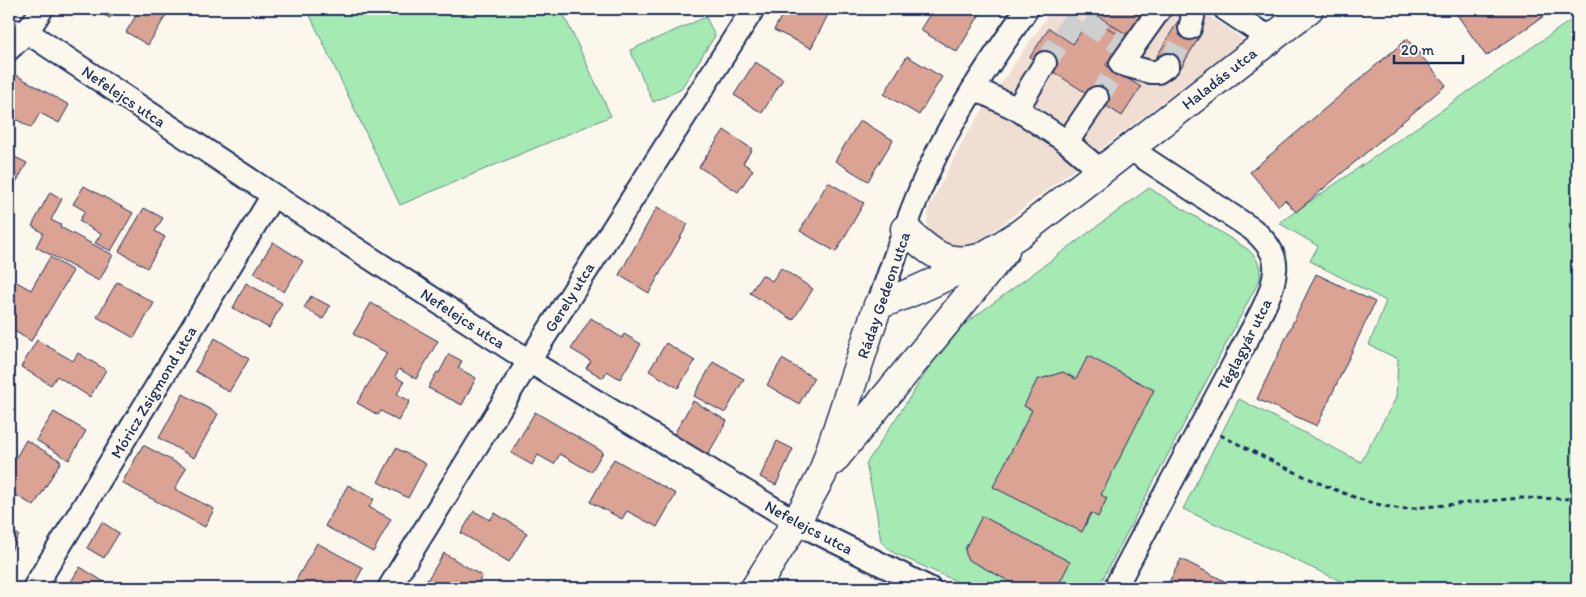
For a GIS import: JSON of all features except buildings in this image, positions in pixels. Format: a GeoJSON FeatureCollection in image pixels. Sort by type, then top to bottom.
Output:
{"type":"FeatureCollection","features":[{"type":"Feature","properties":{"kind":"main road","name":"Haladás utca"},"geometry":{"type":"LineString","coordinates":[[1021,232],[1309,9]]}},
{"type":"Feature","properties":{"kind":"main road"},"geometry":{"type":"LineString","coordinates":[[905,228],[930,251],[947,260],[965,262],[983,257]]}},
{"type":"Feature","properties":{"kind":"main road"},"geometry":{"type":"LineString","coordinates":[[878,305],[941,280],[983,257],[1021,232]]}},
{"type":"Feature","properties":{"kind":"main road"},"geometry":{"type":"LineString","coordinates":[[822,475],[1021,232]]}},
{"type":"Feature","properties":{"kind":"main road","name":"Ráday Gedeon utca"},"geometry":{"type":"LineString","coordinates":[[755,588],[796,522],[822,475],[878,305]]}},
{"type":"Feature","properties":{"kind":"street"},"geometry":{"type":"LineString","coordinates":[[9,49],[18,32],[42,9]]}},
{"type":"Feature","properties":{"kind":"street","name":"Gerely utca"},"geometry":{"type":"LineString","coordinates":[[389,588],[529,361],[753,9]]}},
{"type":"Feature","properties":{"kind":"street","name":"Ráday Gedeon utca"},"geometry":{"type":"LineString","coordinates":[[878,305],[905,228],[928,172],[974,88],[1027,9]]}},
{"type":"Feature","properties":{"kind":"street"},"geometry":{"type":"LineString","coordinates":[[1160,9],[1124,53],[1150,72],[1158,72],[1168,65]]}},
{"type":"Feature","properties":{"kind":"street"},"geometry":{"type":"LineString","coordinates":[[1225,9],[1255,30],[1271,37]]}},
{"type":"Feature","properties":{"kind":"street","name":"Nefelejcs utca"},"geometry":{"type":"LineString","coordinates":[[18,32],[529,361],[796,522],[929,588]]}},
{"type":"Feature","properties":{"kind":"street"},"geometry":{"type":"LineString","coordinates":[[1016,109],[1045,63]]}},
{"type":"Feature","properties":{"kind":"street"},"geometry":{"type":"LineString","coordinates":[[974,88],[1016,109],[1067,142],[1101,171]]}},
{"type":"Feature","properties":{"kind":"street"},"geometry":{"type":"LineString","coordinates":[[1067,142],[1097,98]]}},
{"type":"Feature","properties":{"kind":"street","name":"Téglagyár utca"},"geometry":{"type":"LineString","coordinates":[[1114,588],[1202,425],[1270,293],[1276,268],[1274,257],[1267,244],[1242,221],[1129,148]]}},
{"type":"Feature","properties":{"kind":"street","name":"Móricz Zsigmond utca"},"geometry":{"type":"LineString","coordinates":[[34,588],[273,195]]}},
{"type":"Feature","properties":{"kind":"path"},"geometry":{"type":"LineString","coordinates":[[1202,425],[1302,477],[1371,504],[1403,509],[1520,498],[1577,499]]}},
{"type":"Feature","properties":{"kind":"shaded area"},"geometry":{"type":"Polygon","coordinates":[[[1052,9],[1199,9],[1244,40],[976,244],[963,249],[952,250],[930,233],[927,224],[929,207],[966,135],[1052,9]]]}},
{"type":"Feature","properties":{"kind":"green space"},"geometry":{"type":"Polygon","coordinates":[[[307,9],[561,9],[611,116],[400,205],[307,9]]]}},
{"type":"Feature","properties":{"kind":"green space"},"geometry":{"type":"Polygon","coordinates":[[[1577,16],[1577,588],[1356,588],[1183,509],[1239,399],[1361,462],[1396,398],[1398,359],[1369,345],[1386,301],[1310,261],[1318,246],[1279,223],[1577,16]]]}},
{"type":"Feature","properties":{"kind":"green space"},"geometry":{"type":"Polygon","coordinates":[[[706,17],[715,36],[680,90],[653,102],[630,50],[706,17]]]}},
{"type":"Feature","properties":{"kind":"green space"},"geometry":{"type":"Polygon","coordinates":[[[1149,188],[1246,248],[1258,261],[1260,279],[1098,588],[971,588],[894,553],[881,542],[866,464],[948,339],[962,326],[1149,188]]]}},
{"type":"Feature","properties":{"kind":"tunnel"},"geometry":{"type":"LineString","coordinates":[[1045,63],[1077,16],[1120,44]]}},
{"type":"Feature","properties":{"kind":"tunnel"},"geometry":{"type":"LineString","coordinates":[[1168,65],[1190,28]]}},
{"type":"Feature","properties":{"kind":"tunnel"},"geometry":{"type":"LineString","coordinates":[[1097,98],[1121,64]]}}]}
